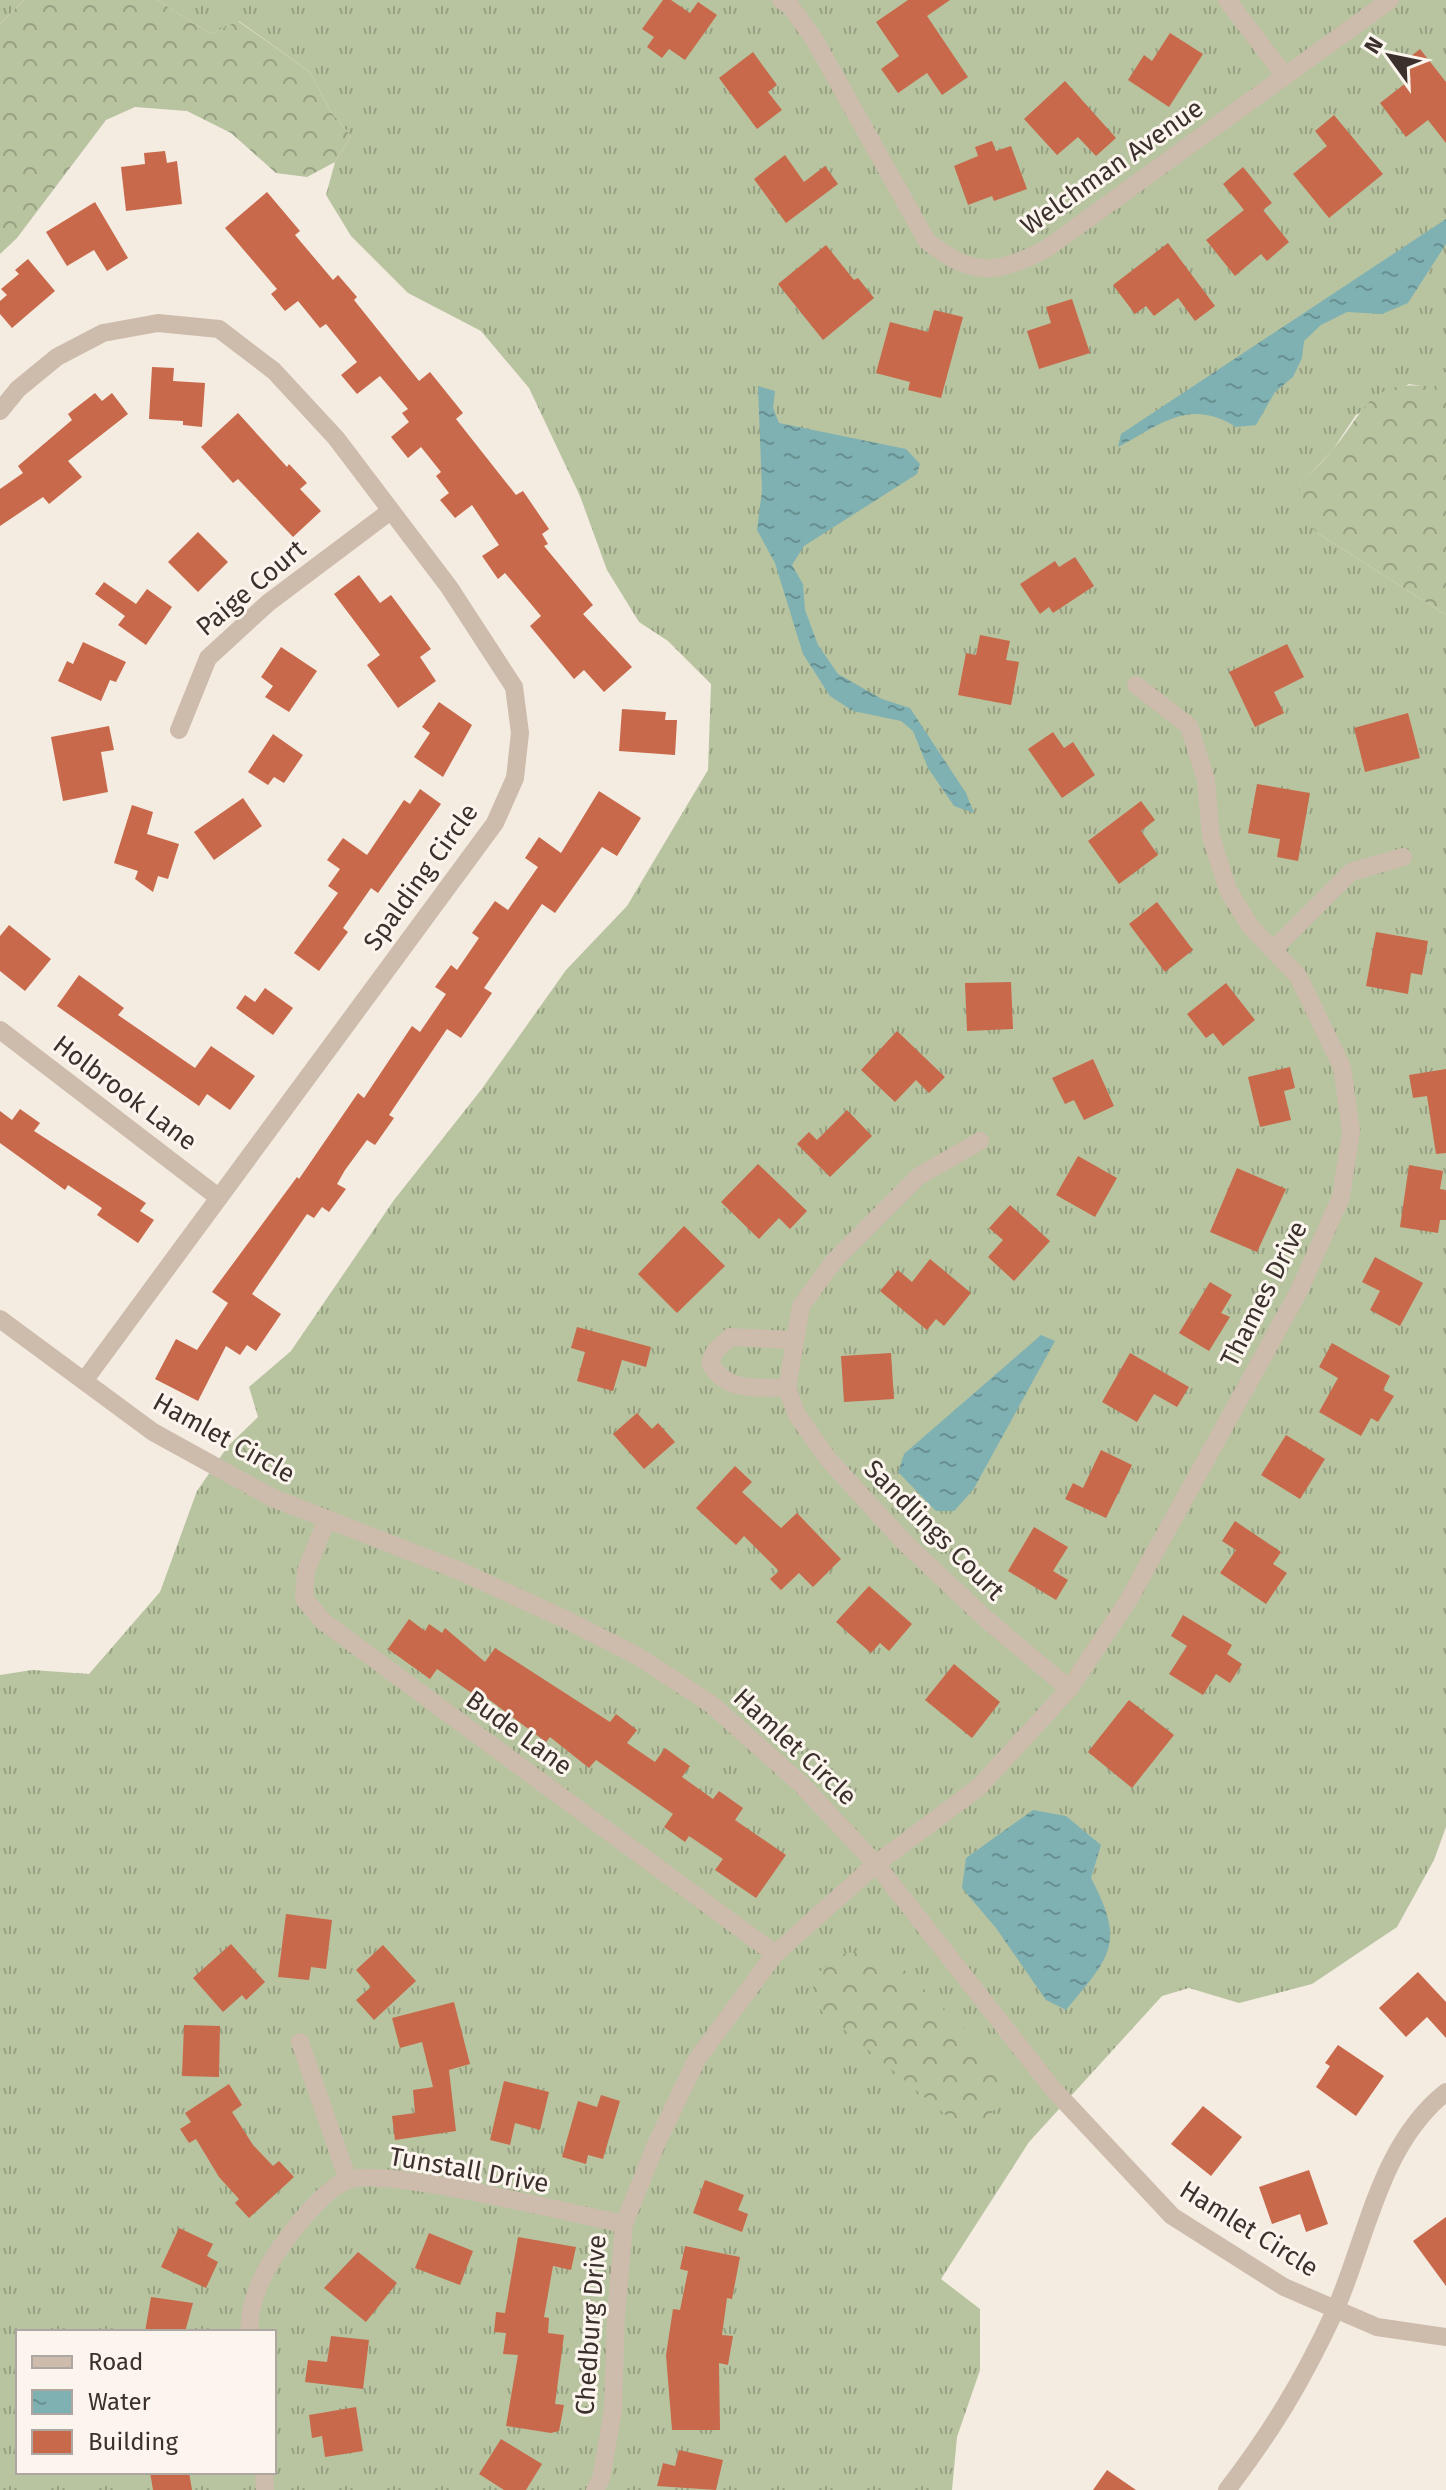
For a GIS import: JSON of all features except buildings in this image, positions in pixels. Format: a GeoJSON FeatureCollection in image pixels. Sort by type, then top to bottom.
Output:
{"type":"FeatureCollection","features":[{"type":"Feature","properties":{"kind":"street","name":"Welchman Avenue"},"geometry":{"type":"LineString","coordinates":[[781,0],[791,7],[814,39],[927,241],[952,260],[980,270],[1009,268],[1046,249],[1390,0]]}},
{"type":"Feature","properties":{"kind":"street"},"geometry":{"type":"LineString","coordinates":[[1227,0],[1285,76]]}},
{"type":"Feature","properties":{"kind":"street","name":"Spalding Circle"},"geometry":{"type":"LineString","coordinates":[[0,411],[18,389],[57,357],[103,333],[158,323],[219,329],[274,371],[336,438],[389,512],[449,587],[514,687],[520,733],[515,778],[495,823],[84,1381]]}},
{"type":"Feature","properties":{"kind":"street","name":"Paige Court"},"geometry":{"type":"LineString","coordinates":[[179,730],[208,658],[268,603],[389,512]]}},
{"type":"Feature","properties":{"kind":"street","name":"Thames Drive"},"geometry":{"type":"LineString","coordinates":[[876,1864],[979,1787],[1069,1689],[1135,1587],[1298,1293],[1341,1197],[1351,1131],[1342,1067],[1298,976],[1250,926],[1228,890],[1211,837],[1206,780],[1189,726],[1136,685]]}},
{"type":"Feature","properties":{"kind":"street"},"geometry":{"type":"LineString","coordinates":[[1273,950],[1351,872],[1403,857]]}},
{"type":"Feature","properties":{"kind":"street","name":"Holbrook Lane"},"geometry":{"type":"LineString","coordinates":[[0,1030],[218,1197]]}},
{"type":"Feature","properties":{"kind":"street"},"geometry":{"type":"LineString","coordinates":[[794,1340],[730,1337],[715,1351],[710,1363],[718,1378],[731,1386],[787,1388],[801,1306],[834,1261],[919,1176],[980,1141]]}},
{"type":"Feature","properties":{"kind":"street","name":"Hamlet Circle"},"geometry":{"type":"LineString","coordinates":[[0,1319],[153,1432],[273,1498],[460,1571],[639,1657],[711,1704],[801,1784],[876,1864],[1053,2089],[1172,2216],[1284,2287],[1377,2327],[1446,2337]]}},
{"type":"Feature","properties":{"kind":"street","name":"Sandlings Court"},"geometry":{"type":"LineString","coordinates":[[787,1388],[797,1415],[828,1459],[904,1542],[986,1619],[1069,1689]]}},
{"type":"Feature","properties":{"kind":"street","name":"Bude Lane"},"geometry":{"type":"LineString","coordinates":[[327,1519],[306,1571],[304,1599],[324,1622],[775,1954]]}},
{"type":"Feature","properties":{"kind":"street","name":"Chedburg Drive"},"geometry":{"type":"LineString","coordinates":[[595,2490],[601,2479],[613,2410],[616,2315],[624,2224],[657,2142],[697,2059],[775,1954],[876,1864]]}},
{"type":"Feature","properties":{"kind":"street"},"geometry":{"type":"LineString","coordinates":[[250,2330],[248,2320],[268,2265],[302,2217],[348,2180],[300,2042]]}},
{"type":"Feature","properties":{"kind":"street"},"geometry":{"type":"LineString","coordinates":[[1227,2490],[1298,2389],[1336,2309],[1363,2228],[1402,2142],[1427,2107],[1446,2092]]}},
{"type":"Feature","properties":{"kind":"street","name":"Tunstall Drive"},"geometry":{"type":"LineString","coordinates":[[348,2180],[395,2179],[624,2224]]}},
{"type":"Feature","properties":{"kind":"green space"},"geometry":{"type":"Polygon","coordinates":[[[0,0],[24,0],[0,24],[0,0]]]}},
{"type":"Feature","properties":{"kind":"green space"},"geometry":{"type":"Polygon","coordinates":[[[24,0],[157,0],[211,34],[238,21],[310,72],[331,112],[351,136],[335,162],[307,177],[276,173],[231,133],[187,111],[135,107],[106,120],[17,238],[0,254],[0,24],[24,0]]]}},
{"type":"Feature","properties":{"kind":"green space"},"geometry":{"type":"Polygon","coordinates":[[[157,0],[1446,0],[1446,372],[1434,388],[1409,384],[1356,415],[1332,451],[1299,485],[1316,532],[1446,615],[1446,1827],[1434,1860],[1397,1927],[1312,1984],[1239,2003],[1189,1988],[1162,1996],[1029,2142],[941,2279],[980,2309],[980,2370],[957,2437],[952,2490],[0,2490],[0,1675],[32,1670],[89,1674],[160,1592],[197,1491],[228,1446],[258,1417],[249,1387],[291,1351],[394,1200],[481,1090],[566,970],[627,906],[708,770],[711,684],[668,641],[639,622],[607,570],[580,496],[529,388],[481,331],[408,293],[351,236],[326,195],[335,162],[351,136],[331,112],[310,72],[239,21],[211,34],[157,0]]]}},
{"type":"Feature","properties":{"kind":"green space"},"geometry":{"type":"Polygon","coordinates":[[[1446,372],[1446,615],[1316,532],[1303,514],[1299,484],[1330,453],[1370,401],[1394,388],[1434,387],[1446,372]]]}},
{"type":"Feature","properties":{"kind":"green space"},"geometry":{"type":"Polygon","coordinates":[[[868,1948],[901,1967],[1004,2066],[1000,2104],[978,2127],[948,2117],[816,2006],[812,1978],[840,1955],[868,1948]]]}},
{"type":"Feature","properties":{"kind":"water"},"geometry":{"type":"Polygon","coordinates":[[[1446,219],[1446,244],[1408,303],[1382,314],[1347,312],[1321,325],[1304,341],[1302,358],[1293,377],[1275,392],[1256,425],[1236,427],[1219,418],[1189,414],[1161,423],[1118,447],[1121,434],[1446,219]]]}},
{"type":"Feature","properties":{"kind":"water"},"geometry":{"type":"Polygon","coordinates":[[[758,386],[775,391],[773,408],[779,423],[906,449],[920,464],[917,474],[804,546],[792,565],[803,584],[805,610],[818,645],[838,674],[882,699],[910,708],[966,793],[974,813],[954,806],[928,768],[913,731],[901,721],[853,711],[830,696],[803,654],[775,563],[757,530],[762,491],[758,386]]]}},
{"type":"Feature","properties":{"kind":"water"},"geometry":{"type":"Polygon","coordinates":[[[1041,1335],[1055,1341],[973,1490],[954,1511],[936,1511],[898,1472],[904,1454],[1041,1335]]]}},
{"type":"Feature","properties":{"kind":"water"},"geometry":{"type":"Polygon","coordinates":[[[1033,1810],[1066,1816],[1101,1845],[1091,1878],[1108,1919],[1108,1949],[1093,1976],[1066,2010],[1046,2000],[996,1928],[962,1888],[966,1858],[1033,1810]]]}}]}
